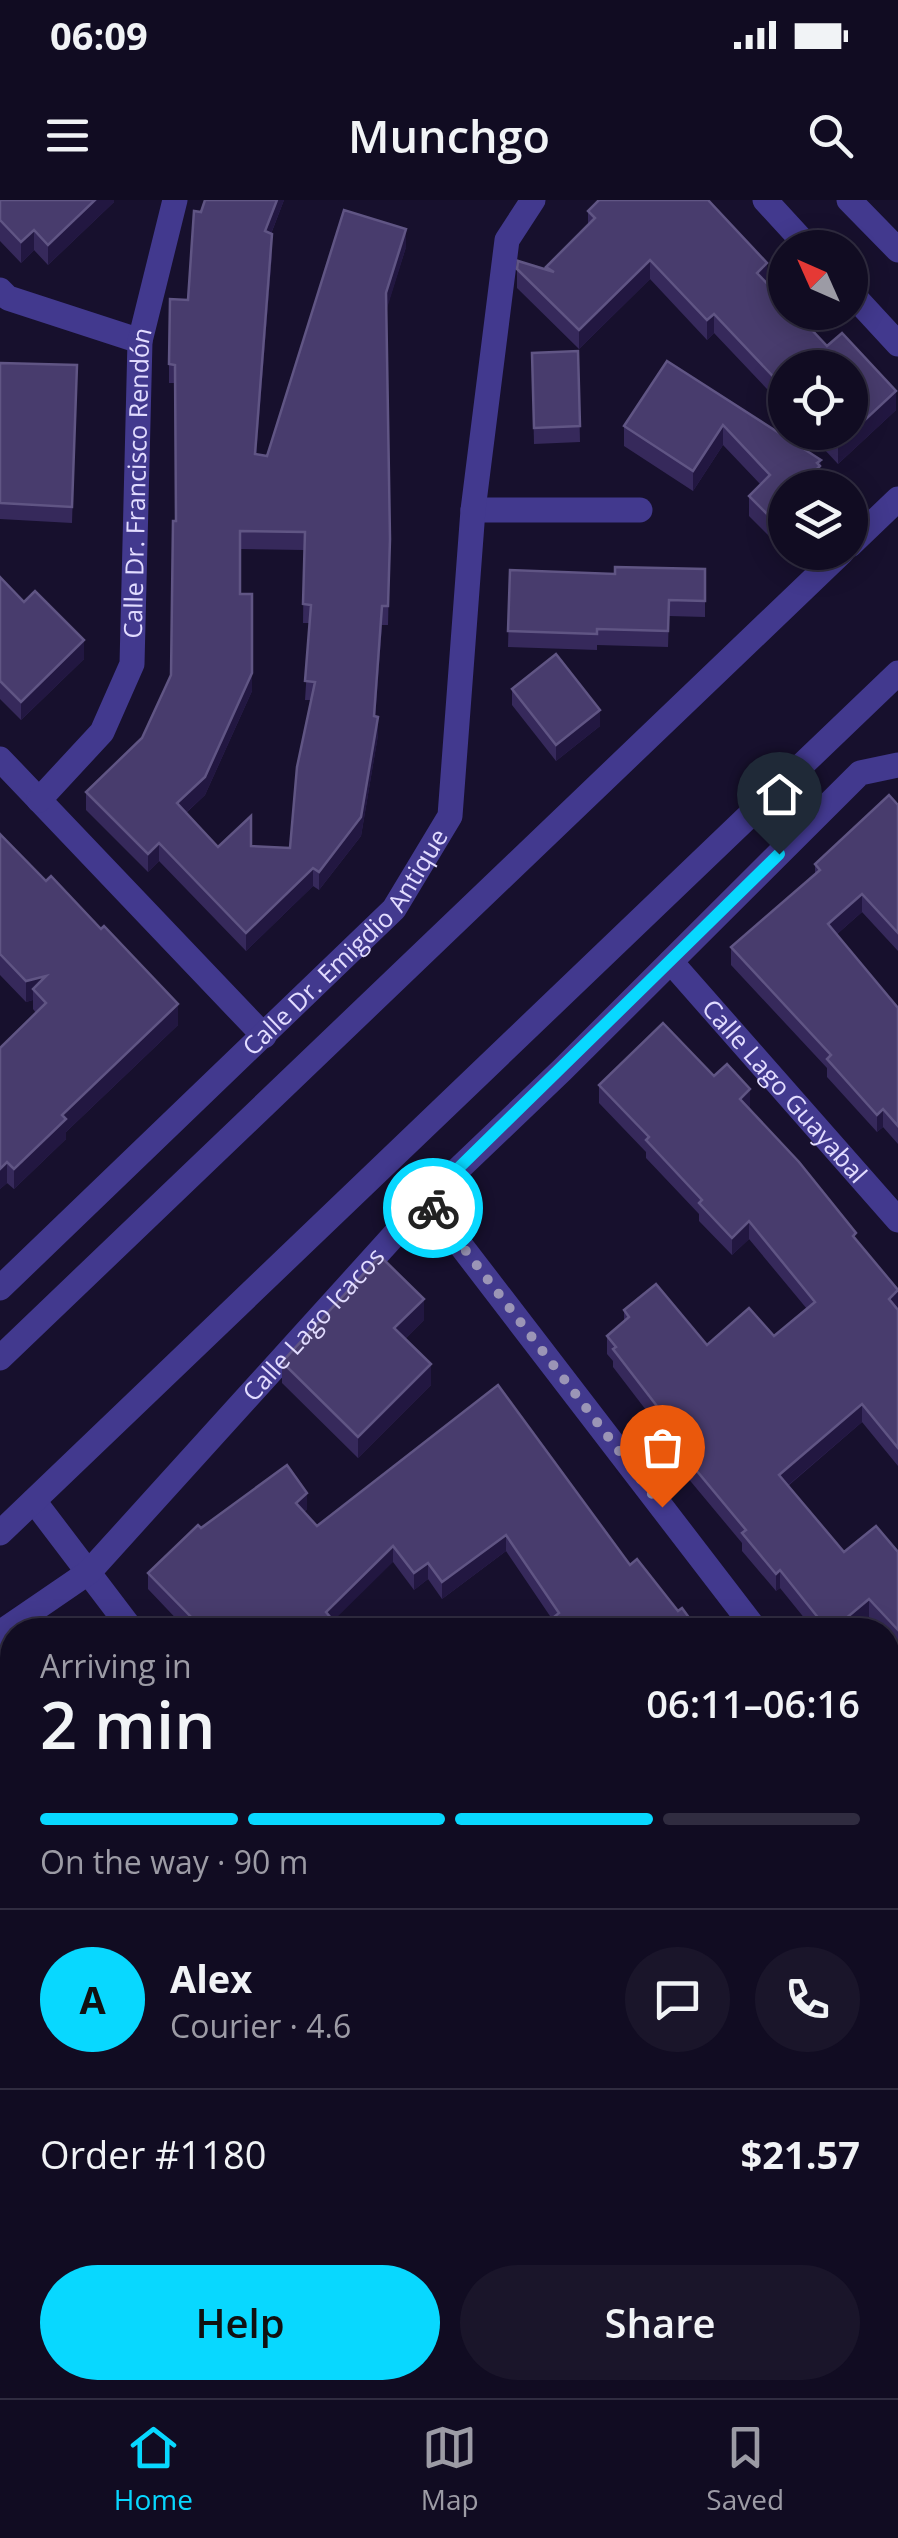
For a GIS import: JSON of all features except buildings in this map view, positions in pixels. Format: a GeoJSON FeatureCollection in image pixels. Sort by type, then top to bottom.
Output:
{"type":"FeatureCollection","features":[{"type":"Feature","properties":{"kind":"street","name":"Calle Dr. Francisco Rendón"},"geometry":{"type":"LineString","coordinates":[[39,800],[102,732],[132,664],[140,340],[175,200]]}},
{"type":"Feature","properties":{"kind":"street","name":"Calle Dr. Emigdio Antique"},"geometry":{"type":"LineString","coordinates":[[0,1288],[394,909],[450,816],[473,510],[506,240],[533,200]]}},
{"type":"Feature","properties":{"kind":"street"},"geometry":{"type":"LineString","coordinates":[[765,200],[792,230]]}},
{"type":"Feature","properties":{"kind":"street"},"geometry":{"type":"LineString","coordinates":[[849,200],[898,250]]}},
{"type":"Feature","properties":{"kind":"street"},"geometry":{"type":"LineString","coordinates":[[0,290],[8,298],[140,340]]}},
{"type":"Feature","properties":{"kind":"street"},"geometry":{"type":"LineString","coordinates":[[868,312],[898,344]]}},
{"type":"Feature","properties":{"kind":"street"},"geometry":{"type":"LineString","coordinates":[[868,527],[898,499]]}},
{"type":"Feature","properties":{"kind":"street"},"geometry":{"type":"LineString","coordinates":[[473,510],[640,510]]}},
{"type":"Feature","properties":{"kind":"street"},"geometry":{"type":"LineString","coordinates":[[0,1358],[823,570]]}},
{"type":"Feature","properties":{"kind":"street"},"geometry":{"type":"LineString","coordinates":[[0,1533],[898,672]]}},
{"type":"Feature","properties":{"kind":"street"},"geometry":{"type":"LineString","coordinates":[[0,759],[264,1036]]}},
{"type":"Feature","properties":{"kind":"street","name":"Calle Lago Icacos"},"geometry":{"type":"LineString","coordinates":[[22,1618],[89,1572],[426,1200],[860,772],[898,765]]}},
{"type":"Feature","properties":{"kind":"street","name":"Calle Lago Guayabal"},"geometry":{"type":"LineString","coordinates":[[671,962],[898,1220]]}},
{"type":"Feature","properties":{"kind":"street"},"geometry":{"type":"LineString","coordinates":[[426,1200],[747,1618]]}},
{"type":"Feature","properties":{"kind":"street"},"geometry":{"type":"LineString","coordinates":[[34,1502],[123,1618]]}},
{"type":"Feature","properties":{"kind":"way so far"},"geometry":{"type":"LineString","coordinates":[[433,1208],[662,1507]]}},
{"type":"Feature","properties":{"kind":"route"},"geometry":{"type":"LineString","coordinates":[[433,1208],[426,1200],[779,854]]}}]}
